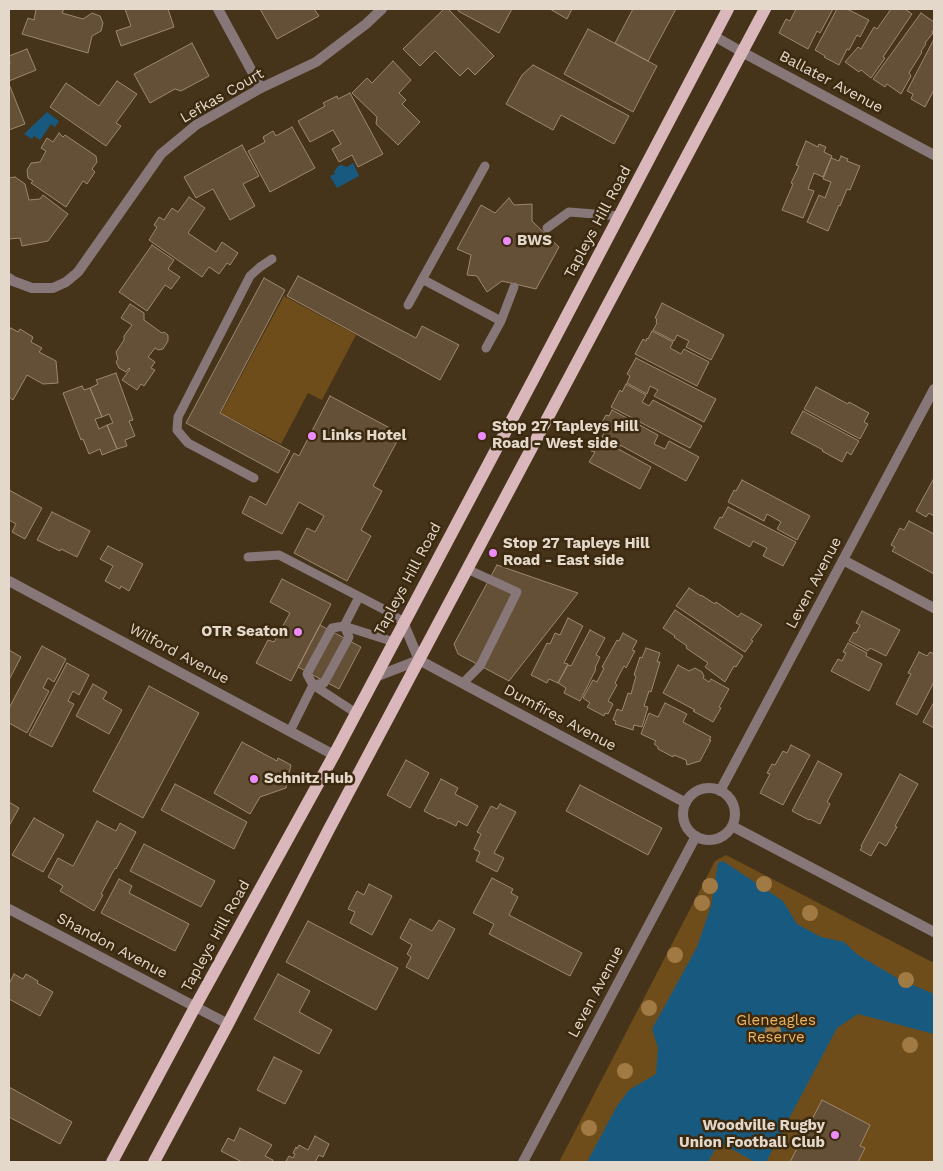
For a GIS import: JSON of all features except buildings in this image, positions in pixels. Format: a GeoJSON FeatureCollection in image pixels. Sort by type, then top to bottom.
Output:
{"type":"FeatureCollection","features":[{"type":"Feature","properties":{"kind":"main road","name":"Tapleys Hill Road"},"geometry":{"type":"LineString","coordinates":[[112,1162],[394,642],[728,9]]}},
{"type":"Feature","properties":{"kind":"main road"},"geometry":{"type":"LineString","coordinates":[[154,1162],[328,830],[765,9]]}},
{"type":"Feature","properties":{"kind":"street"},"geometry":{"type":"LineString","coordinates":[[218,9],[260,88]]}},
{"type":"Feature","properties":{"kind":"street","name":"Lefkas Court"},"geometry":{"type":"LineString","coordinates":[[9,278],[32,288],[53,288],[66,282],[78,272],[161,154],[196,125],[260,88],[316,62],[366,24],[382,9]]}},
{"type":"Feature","properties":{"kind":"street","name":"Ballater Avenue"},"geometry":{"type":"LineString","coordinates":[[714,36],[934,155]]}},
{"type":"Feature","properties":{"kind":"street","name":"Leven Avenue"},"geometry":{"type":"LineString","coordinates":[[720,791],[934,389]]}},
{"type":"Feature","properties":{"kind":"street"},"geometry":{"type":"LineString","coordinates":[[842,560],[934,608]]}},
{"type":"Feature","properties":{"kind":"street","name":"Wilford Avenue"},"geometry":{"type":"LineString","coordinates":[[9,581],[334,754]]}},
{"type":"Feature","properties":{"kind":"street"},"geometry":{"type":"LineString","coordinates":[[375,677],[419,660],[403,622]]}},
{"type":"Feature","properties":{"kind":"street","name":"Dumfires Avenue"},"geometry":{"type":"LineString","coordinates":[[419,660],[686,803]]}},
{"type":"Feature","properties":{"kind":"street"},"geometry":{"type":"LineString","coordinates":[[705,789],[720,791],[732,802],[735,810],[735,819],[727,833],[720,838],[712,840],[703,839],[696,836],[686,825],[684,817],[686,803],[697,791],[705,789]]}},
{"type":"Feature","properties":{"kind":"street"},"geometry":{"type":"LineString","coordinates":[[732,826],[934,932]]}},
{"type":"Feature","properties":{"kind":"street","name":"Leven Avenue"},"geometry":{"type":"LineString","coordinates":[[523,1162],[696,836]]}},
{"type":"Feature","properties":{"kind":"street","name":"Shandon Avenue"},"geometry":{"type":"LineString","coordinates":[[9,909],[228,1024]]}},
{"type":"Feature","properties":{"kind":"lane"},"geometry":{"type":"LineString","coordinates":[[408,305],[485,166]]}},
{"type":"Feature","properties":{"kind":"lane"},"geometry":{"type":"LineString","coordinates":[[546,228],[569,212],[620,216]]}},
{"type":"Feature","properties":{"kind":"lane"},"geometry":{"type":"LineString","coordinates":[[254,478],[188,442],[177,430],[178,417],[250,276],[272,259]]}},
{"type":"Feature","properties":{"kind":"lane"},"geometry":{"type":"LineString","coordinates":[[422,279],[501,321]]}},
{"type":"Feature","properties":{"kind":"lane"},"geometry":{"type":"LineString","coordinates":[[486,348],[501,321],[514,287]]}},
{"type":"Feature","properties":{"kind":"lane"},"geometry":{"type":"LineString","coordinates":[[248,557],[279,555],[387,611],[403,622]]}},
{"type":"Feature","properties":{"kind":"lane"},"geometry":{"type":"LineString","coordinates":[[463,683],[480,666],[518,592],[467,569]]}},
{"type":"Feature","properties":{"kind":"lane"},"geometry":{"type":"LineString","coordinates":[[344,626],[359,597]]}},
{"type":"Feature","properties":{"kind":"lane"},"geometry":{"type":"LineString","coordinates":[[314,685],[324,683],[349,637],[344,626]]}},
{"type":"Feature","properties":{"kind":"lane"},"geometry":{"type":"LineString","coordinates":[[356,713],[314,685],[307,674],[332,628],[344,626],[394,642]]}},
{"type":"Feature","properties":{"kind":"lane"},"geometry":{"type":"LineString","coordinates":[[290,731],[314,685]]}},
{"type":"Feature","properties":{"kind":"green space"},"geometry":{"type":"Polygon","coordinates":[[[284,296],[356,335],[322,400],[308,393],[281,444],[221,413],[284,296]]]}},
{"type":"Feature","properties":{"kind":"green space","name":"Gleneagles Reserve"},"geometry":{"type":"Polygon","coordinates":[[[726,855],[934,963],[934,1162],[559,1162],[715,861],[726,855]]]}},
{"type":"Feature","properties":{"kind":"water"},"geometry":{"type":"Polygon","coordinates":[[[47,112],[59,121],[55,127],[51,124],[40,140],[34,136],[32,139],[24,134],[47,112]]]}},
{"type":"Feature","properties":{"kind":"water"},"geometry":{"type":"Polygon","coordinates":[[[353,163],[359,176],[337,188],[330,176],[335,174],[334,172],[338,166],[347,167],[353,163]]]}},
{"type":"Feature","properties":{"kind":"water"},"geometry":{"type":"Polygon","coordinates":[[[723,861],[783,901],[797,924],[821,937],[844,942],[858,955],[899,979],[934,994],[934,1034],[858,1014],[837,1028],[766,1162],[755,1162],[719,1142],[708,1162],[587,1162],[617,1106],[629,1090],[656,1074],[658,1048],[652,1029],[697,947],[711,906],[718,863],[723,861]]]}},
{"type":"Feature","properties":{"kind":"place","name":"BWS"},"geometry":{"type":"Point","coordinates":[507,241]}},
{"type":"Feature","properties":{"kind":"place","name":"Links Hotel"},"geometry":{"type":"Point","coordinates":[312,436]}},
{"type":"Feature","properties":{"kind":"place","name":"Stop 27 Tapleys Hill Road - West side"},"geometry":{"type":"Point","coordinates":[482,436]}},
{"type":"Feature","properties":{"kind":"place","name":"Stop 27 Tapleys Hill Road - East side"},"geometry":{"type":"Point","coordinates":[493,553]}},
{"type":"Feature","properties":{"kind":"place","name":"OTR Seaton"},"geometry":{"type":"Point","coordinates":[298,632]}},
{"type":"Feature","properties":{"kind":"place","name":"Schnitz Hub"},"geometry":{"type":"Point","coordinates":[254,779]}},
{"type":"Feature","properties":{"kind":"place","name":"Woodville Rugby Union Football Club"},"geometry":{"type":"Point","coordinates":[835,1135]}}]}
